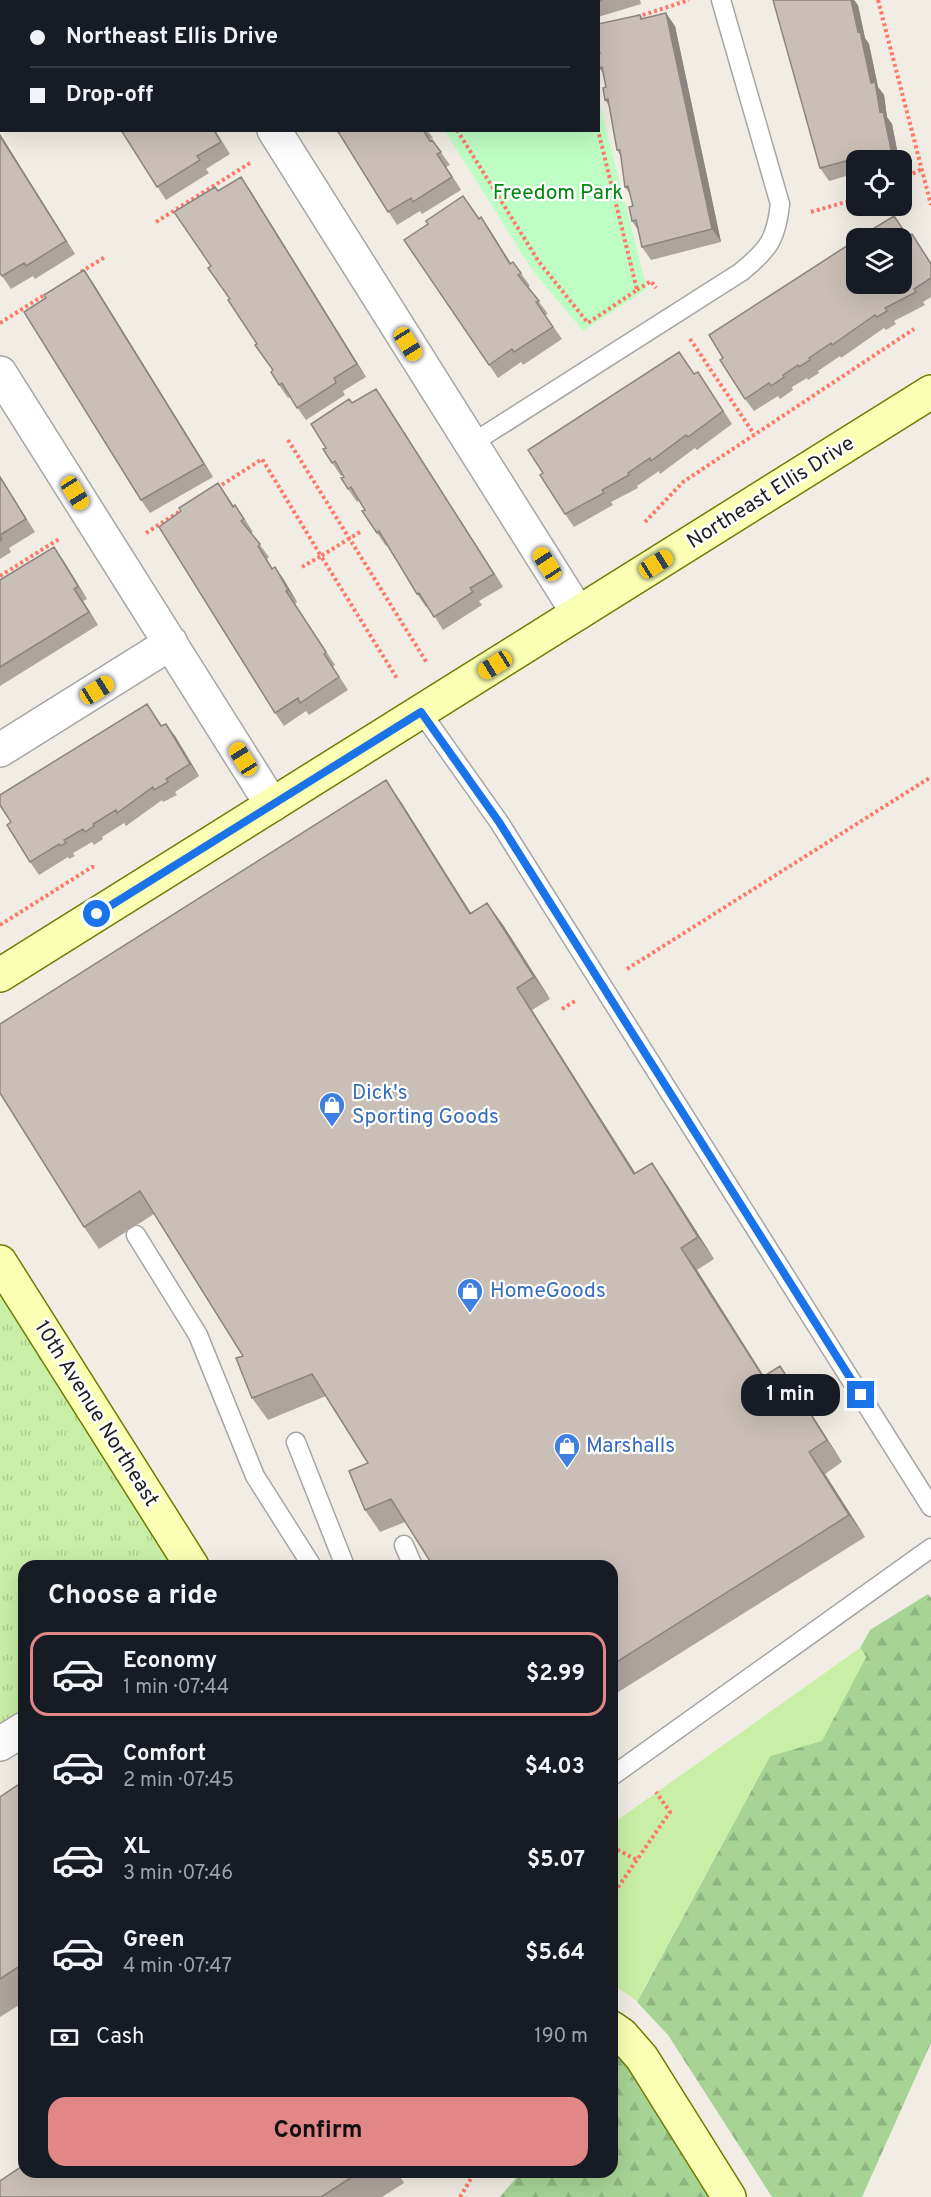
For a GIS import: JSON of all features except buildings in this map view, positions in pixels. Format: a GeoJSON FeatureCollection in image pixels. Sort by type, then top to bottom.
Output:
{"type":"FeatureCollection","features":[{"type":"Feature","properties":{"kind":"street"},"geometry":{"type":"LineString","coordinates":[[278,137],[578,613]]}},
{"type":"Feature","properties":{"kind":"street"},"geometry":{"type":"LineString","coordinates":[[0,373],[272,805]]}},
{"type":"Feature","properties":{"kind":"street","name":"Northeast Ellis Drive"},"geometry":{"type":"LineString","coordinates":[[0,975],[931,392]]}},
{"type":"Feature","properties":{"kind":"street"},"geometry":{"type":"LineString","coordinates":[[0,750],[171,643]]}},
{"type":"Feature","properties":{"kind":"street","name":"10th Avenue Northeast"},"geometry":{"type":"LineString","coordinates":[[0,1262],[188,1560]]}},
{"type":"Feature","properties":{"kind":"street"},"geometry":{"type":"LineString","coordinates":[[0,1744],[18,1733]]}},
{"type":"Feature","properties":{"kind":"street"},"geometry":{"type":"LineString","coordinates":[[618,2032],[642,2058],[729,2197]]}},
{"type":"Feature","properties":{"kind":"lane"},"geometry":{"type":"LineString","coordinates":[[471,444],[741,272],[765,253],[776,233],[780,204],[721,0]]}},
{"type":"Feature","properties":{"kind":"lane"},"geometry":{"type":"LineString","coordinates":[[421,712],[499,822],[931,1507]]}},
{"type":"Feature","properties":{"kind":"lane"},"geometry":{"type":"LineString","coordinates":[[136,1235],[198,1335],[255,1476],[308,1560]]}},
{"type":"Feature","properties":{"kind":"lane"},"geometry":{"type":"LineString","coordinates":[[296,1442],[343,1560]]}},
{"type":"Feature","properties":{"kind":"lane"},"geometry":{"type":"LineString","coordinates":[[404,1545],[410,1560]]}},
{"type":"Feature","properties":{"kind":"lane"},"geometry":{"type":"LineString","coordinates":[[618,1772],[931,1548]]}},
{"type":"Feature","properties":{"kind":"path"},"geometry":{"type":"LineString","coordinates":[[629,19],[689,0]]}},
{"type":"Feature","properties":{"kind":"path"},"geometry":{"type":"LineString","coordinates":[[878,0],[931,205]]}},
{"type":"Feature","properties":{"kind":"path"},"geometry":{"type":"LineString","coordinates":[[459,132],[539,262],[588,322],[651,280],[754,434]]}},
{"type":"Feature","properties":{"kind":"path"},"geometry":{"type":"LineString","coordinates":[[598,132],[637,290]]}},
{"type":"Feature","properties":{"kind":"path"},"geometry":{"type":"LineString","coordinates":[[156,222],[278,137]]}},
{"type":"Feature","properties":{"kind":"path"},"geometry":{"type":"LineString","coordinates":[[912,174],[922,169]]}},
{"type":"Feature","properties":{"kind":"path"},"geometry":{"type":"LineString","coordinates":[[778,221],[846,202]]}},
{"type":"Feature","properties":{"kind":"path"},"geometry":{"type":"LineString","coordinates":[[77,275],[105,257]]}},
{"type":"Feature","properties":{"kind":"path"},"geometry":{"type":"LineString","coordinates":[[0,323],[48,293]]}},
{"type":"Feature","properties":{"kind":"path"},"geometry":{"type":"LineString","coordinates":[[288,440],[430,669]]}},
{"type":"Feature","properties":{"kind":"path"},"geometry":{"type":"LineString","coordinates":[[213,490],[262,459],[402,686]]}},
{"type":"Feature","properties":{"kind":"path"},"geometry":{"type":"LineString","coordinates":[[113,553],[193,503]]}},
{"type":"Feature","properties":{"kind":"path"},"geometry":{"type":"LineString","coordinates":[[300,568],[360,532]]}},
{"type":"Feature","properties":{"kind":"path"},"geometry":{"type":"LineString","coordinates":[[0,576],[63,537]]}},
{"type":"Feature","properties":{"kind":"path"},"geometry":{"type":"LineString","coordinates":[[562,1009],[931,777]]}},
{"type":"Feature","properties":{"kind":"path"},"geometry":{"type":"LineString","coordinates":[[618,1887],[670,1812],[656,1792]]}},
{"type":"Feature","properties":{"kind":"path"},"geometry":{"type":"LineString","coordinates":[[618,1850],[637,1860]]}},
{"type":"Feature","properties":{"kind":"path"},"geometry":{"type":"LineString","coordinates":[[460,2197],[471,2178]]}},
{"type":"Feature","properties":{"kind":"green space","name":"Freedom Park"},"geometry":{"type":"Polygon","coordinates":[[[600,106],[647,289],[583,331],[532,270],[446,132],[600,132],[600,106]]]}},
{"type":"Feature","properties":{"kind":"green space"},"geometry":{"type":"Polygon","coordinates":[[[0,1262],[188,1560],[18,1560],[18,1733],[0,1744],[0,1262]]]}},
{"type":"Feature","properties":{"kind":"green space"},"geometry":{"type":"Polygon","coordinates":[[[928,1594],[931,1598],[931,2043],[862,2197],[772,2197],[668,2035],[637,2002],[770,1756],[822,1740],[866,1657],[860,1648],[870,1630],[928,1594]]]}},
{"type":"Feature","properties":{"kind":"green space"},"geometry":{"type":"Polygon","coordinates":[[[860,1648],[866,1657],[822,1741],[770,1756],[637,2001],[618,1988],[618,1820],[860,1648]]]}},
{"type":"Feature","properties":{"kind":"green space"},"geometry":{"type":"Polygon","coordinates":[[[618,2037],[729,2197],[500,2197],[516,2178],[618,2178],[618,2037]]]}},
{"type":"Feature","properties":{"kind":"place","name":"Dick's Sporting Goods"},"geometry":{"type":"Point","coordinates":[332,1128]}},
{"type":"Feature","properties":{"kind":"place","name":"HomeGoods"},"geometry":{"type":"Point","coordinates":[470,1314]}},
{"type":"Feature","properties":{"kind":"place","name":"Marshalls"},"geometry":{"type":"Point","coordinates":[567,1469]}},
{"type":"Feature","properties":{"kind":"route"},"geometry":{"type":"LineString","coordinates":[[97,914],[421,712],[499,822],[861,1395]]}}]}
